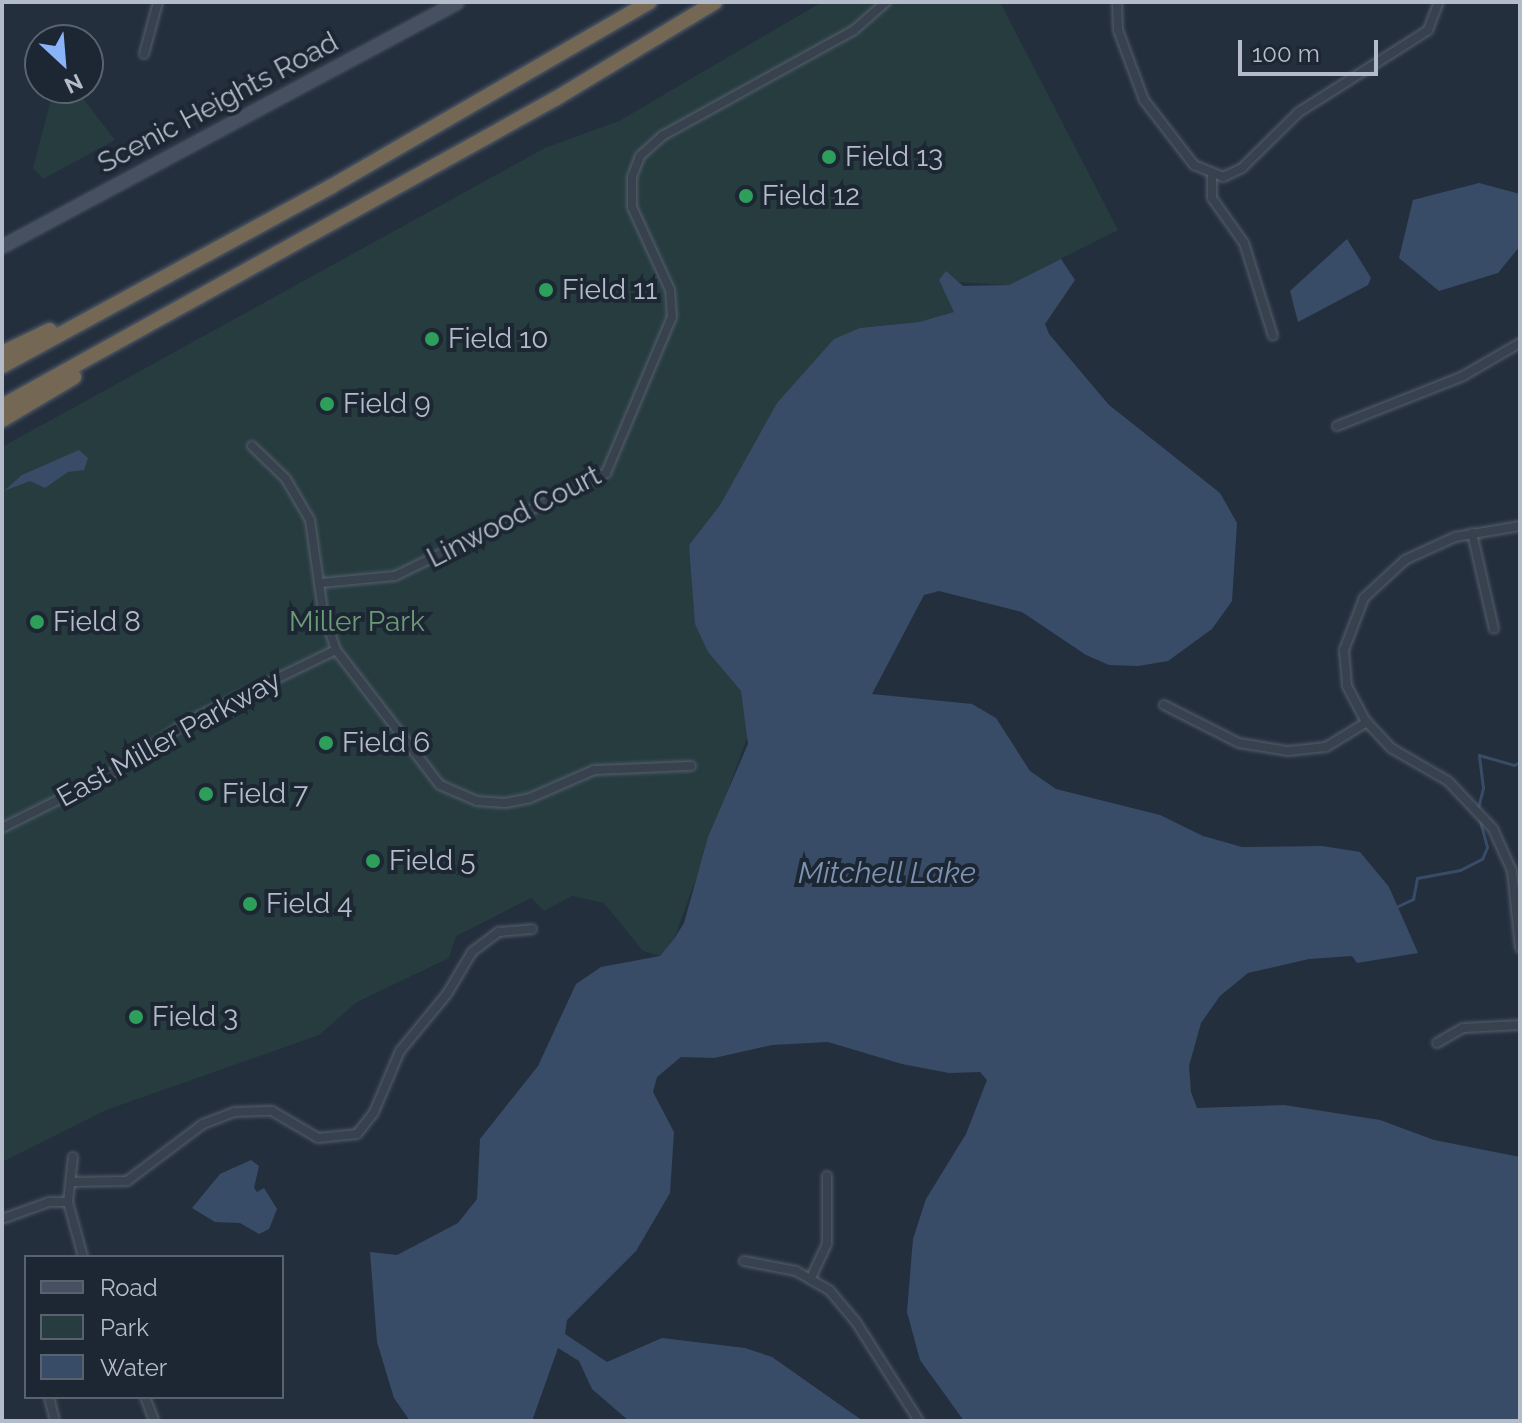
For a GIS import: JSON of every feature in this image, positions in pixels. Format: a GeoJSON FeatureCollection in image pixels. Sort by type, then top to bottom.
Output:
{"type":"FeatureCollection","features":[{"type":"Feature","properties":{"kind":"highway"},"geometry":{"type":"LineString","coordinates":[[2,366],[596,36],[647,2]]}},
{"type":"Feature","properties":{"kind":"highway"},"geometry":{"type":"LineString","coordinates":[[2,406],[555,99],[715,2]]}},
{"type":"Feature","properties":{"kind":"highway"},"geometry":{"type":"LineString","coordinates":[[2,353],[201,257]]}},
{"type":"Feature","properties":{"kind":"highway"},"geometry":{"type":"LineString","coordinates":[[2,420],[169,323],[221,285]]}},
{"type":"Feature","properties":{"kind":"street"},"geometry":{"type":"LineString","coordinates":[[144,54],[158,2]]}},
{"type":"Feature","properties":{"kind":"street","name":"Scenic Heights Road"},"geometry":{"type":"LineString","coordinates":[[2,246],[457,2]]}},
{"type":"Feature","properties":{"kind":"street","name":"Linwood Court"},"geometry":{"type":"LineString","coordinates":[[321,583],[395,576],[606,473],[672,317],[670,290],[632,207],[632,177],[640,156],[662,136],[854,30],[886,2]]}},
{"type":"Feature","properties":{"kind":"street"},"geometry":{"type":"LineString","coordinates":[[1117,2],[1118,30],[1144,100],[1194,165],[1212,177],[1233,175],[1299,112],[1418,38],[1435,20],[1439,2]]}},
{"type":"Feature","properties":{"kind":"street"},"geometry":{"type":"LineString","coordinates":[[1212,177],[1212,198],[1244,243],[1273,336]]}},
{"type":"Feature","properties":{"kind":"street"},"geometry":{"type":"LineString","coordinates":[[1337,426],[1463,376],[1520,343]]}},
{"type":"Feature","properties":{"kind":"street"},"geometry":{"type":"LineString","coordinates":[[252,446],[277,468],[303,503],[315,537],[321,583],[336,650],[427,773],[463,797],[517,801],[594,770],[691,766]]}},
{"type":"Feature","properties":{"kind":"street"},"geometry":{"type":"LineString","coordinates":[[1520,526],[1472,533],[1405,560],[1353,614],[1344,668],[1347,686],[1367,722],[1391,748],[1456,787],[1493,829],[1512,871],[1520,948]]}},
{"type":"Feature","properties":{"kind":"street"},"geometry":{"type":"LineString","coordinates":[[1472,533],[1494,629]]}},
{"type":"Feature","properties":{"kind":"street","name":"East Miller Parkway"},"geometry":{"type":"LineString","coordinates":[[2,828],[118,770],[187,722],[336,650]]}},
{"type":"Feature","properties":{"kind":"street"},"geometry":{"type":"LineString","coordinates":[[1164,705],[1239,743],[1288,751],[1326,747],[1367,722]]}},
{"type":"Feature","properties":{"kind":"street"},"geometry":{"type":"LineString","coordinates":[[71,1182],[127,1181],[203,1124],[234,1112],[272,1111],[318,1138],[357,1134],[374,1112],[400,1051],[447,994],[472,952],[499,932],[532,929]]}},
{"type":"Feature","properties":{"kind":"street"},"geometry":{"type":"LineString","coordinates":[[1437,1043],[1463,1028],[1520,1025]]}},
{"type":"Feature","properties":{"kind":"street"},"geometry":{"type":"LineString","coordinates":[[73,1157],[68,1202],[82,1255]]}},
{"type":"Feature","properties":{"kind":"street"},"geometry":{"type":"LineString","coordinates":[[811,1278],[827,1243],[827,1176]]}},
{"type":"Feature","properties":{"kind":"street"},"geometry":{"type":"LineString","coordinates":[[2,1219],[49,1202],[68,1202]]}},
{"type":"Feature","properties":{"kind":"street"},"geometry":{"type":"LineString","coordinates":[[744,1261],[811,1278],[844,1305],[919,1421]]}},
{"type":"Feature","properties":{"kind":"street"},"geometry":{"type":"LineString","coordinates":[[50,1399],[55,1421]]}},
{"type":"Feature","properties":{"kind":"street"},"geometry":{"type":"LineString","coordinates":[[146,1399],[154,1421]]}},
{"type":"Feature","properties":{"kind":"green space","name":"Miller Park"},"geometry":{"type":"Polygon","coordinates":[[[822,2],[1000,2],[1118,230],[1009,285],[939,281],[955,312],[919,322],[860,328],[777,403],[720,505],[689,545],[708,652],[741,691],[748,735],[674,939],[660,956],[643,951],[604,903],[572,896],[544,911],[531,898],[456,936],[449,958],[357,1002],[319,1035],[106,1110],[2,1162],[2,447],[545,148],[619,121],[822,2]]]}},
{"type":"Feature","properties":{"kind":"green space"},"geometry":{"type":"Polygon","coordinates":[[[50,104],[87,104],[115,140],[43,179],[33,168],[50,104]]]}},
{"type":"Feature","properties":{"kind":"water"},"geometry":{"type":"Polygon","coordinates":[[[1479,183],[1520,194],[1520,246],[1498,273],[1439,291],[1399,258],[1413,200],[1479,183]]]}},
{"type":"Feature","properties":{"kind":"water"},"geometry":{"type":"Polygon","coordinates":[[[1347,239],[1371,278],[1368,285],[1298,322],[1290,291],[1347,239]]]}},
{"type":"Feature","properties":{"kind":"water","name":"Mitchell Lake"},"geometry":{"type":"Polygon","coordinates":[[[1061,259],[1075,280],[1045,324],[1049,334],[1109,405],[1220,493],[1237,523],[1232,601],[1212,629],[1168,661],[1138,666],[1109,665],[1086,655],[1022,612],[939,591],[924,595],[872,694],[972,704],[996,718],[1030,771],[1056,789],[1160,815],[1203,836],[1242,847],[1322,846],[1360,852],[1389,887],[1418,953],[1357,963],[1352,956],[1309,959],[1248,973],[1220,996],[1201,1023],[1189,1066],[1191,1092],[1197,1108],[1284,1105],[1380,1120],[1434,1140],[1520,1157],[1520,1421],[964,1421],[920,1360],[907,1312],[913,1239],[926,1199],[966,1134],[987,1080],[980,1072],[949,1073],[902,1064],[828,1042],[772,1045],[714,1058],[681,1057],[657,1077],[653,1092],[674,1132],[670,1193],[636,1251],[567,1320],[565,1334],[607,1362],[662,1338],[745,1348],[772,1357],[863,1421],[629,1421],[592,1389],[579,1361],[558,1348],[532,1421],[410,1421],[394,1398],[377,1342],[370,1252],[397,1255],[458,1223],[477,1199],[480,1139],[538,1066],[576,984],[601,967],[660,956],[674,939],[684,923],[708,837],[748,744],[741,691],[708,652],[695,624],[689,545],[720,505],[777,403],[834,339],[860,328],[919,322],[954,312],[939,280],[946,271],[963,286],[1009,285],[1061,259]]]}},
{"type":"Feature","properties":{"kind":"water"},"geometry":{"type":"Polygon","coordinates":[[[79,450],[88,458],[84,470],[68,472],[45,488],[30,481],[4,491],[22,475],[79,450]]]}},
{"type":"Feature","properties":{"kind":"water"},"geometry":{"type":"Polygon","coordinates":[[[251,1160],[259,1166],[254,1188],[257,1192],[264,1188],[277,1209],[269,1229],[259,1234],[240,1223],[215,1222],[192,1208],[220,1174],[251,1160]]]}},
{"type":"Feature","properties":{"kind":"waterway"},"geometry":{"type":"LineString","coordinates":[[1478,808],[1483,788],[1479,755],[1514,765],[1520,762]]}},
{"type":"Feature","properties":{"kind":"waterway"},"geometry":{"type":"LineString","coordinates":[[1398,906],[1413,899],[1417,878],[1460,870],[1482,859],[1487,847],[1480,820]]}},
{"type":"Feature","properties":{"kind":"place","name":"Field 13"},"geometry":{"type":"Point","coordinates":[829,157]}},
{"type":"Feature","properties":{"kind":"place","name":"Field 12"},"geometry":{"type":"Point","coordinates":[746,196]}},
{"type":"Feature","properties":{"kind":"place","name":"Field 11"},"geometry":{"type":"Point","coordinates":[546,290]}},
{"type":"Feature","properties":{"kind":"place","name":"Field 10"},"geometry":{"type":"Point","coordinates":[432,339]}},
{"type":"Feature","properties":{"kind":"place","name":"Field 9"},"geometry":{"type":"Point","coordinates":[327,404]}},
{"type":"Feature","properties":{"kind":"place","name":"Field 8"},"geometry":{"type":"Point","coordinates":[37,622]}},
{"type":"Feature","properties":{"kind":"place","name":"Field 6"},"geometry":{"type":"Point","coordinates":[326,743]}},
{"type":"Feature","properties":{"kind":"place","name":"Field 7"},"geometry":{"type":"Point","coordinates":[206,794]}},
{"type":"Feature","properties":{"kind":"place","name":"Field 5"},"geometry":{"type":"Point","coordinates":[373,861]}},
{"type":"Feature","properties":{"kind":"place","name":"Field 4"},"geometry":{"type":"Point","coordinates":[250,904]}},
{"type":"Feature","properties":{"kind":"place","name":"Field 3"},"geometry":{"type":"Point","coordinates":[136,1017]}}]}
